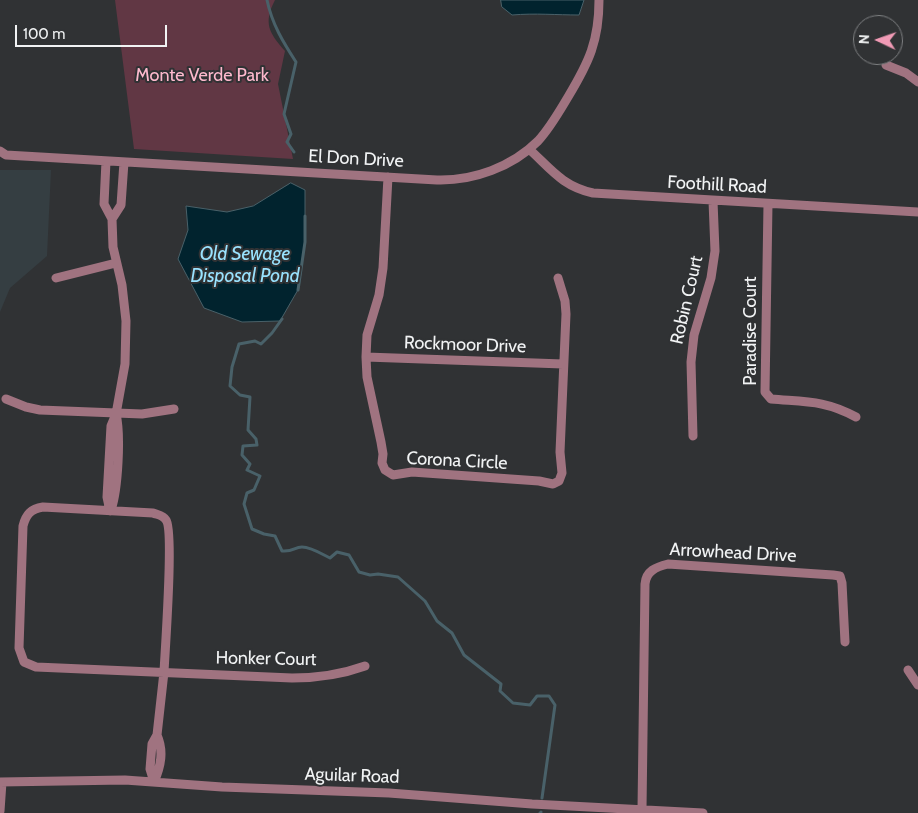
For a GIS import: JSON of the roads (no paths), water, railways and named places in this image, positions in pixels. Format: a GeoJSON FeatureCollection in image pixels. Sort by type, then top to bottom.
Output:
{"type":"FeatureCollection","features":[{"type":"Feature","properties":{"kind":"street","name":"El Don Drive"},"geometry":{"type":"LineString","coordinates":[[2,155],[388,178],[449,180],[469,178],[501,166],[529,149],[554,121],[590,58],[596,36],[599,0]]}},
{"type":"Feature","properties":{"kind":"street"},"geometry":{"type":"LineString","coordinates":[[886,65],[906,73],[918,82]]}},
{"type":"Feature","properties":{"kind":"street","name":"Foothill Road"},"geometry":{"type":"LineString","coordinates":[[529,149],[554,174],[572,186],[582,190],[611,195],[918,212]]}},
{"type":"Feature","properties":{"kind":"street"},"geometry":{"type":"LineString","coordinates":[[106,161],[104,204],[112,219],[113,247],[125,305],[126,340],[125,364],[116,414],[119,426],[114,449],[112,479],[115,498],[110,511],[161,515],[167,520],[170,537],[164,672],[158,734],[152,744],[150,768],[154,782]]}},
{"type":"Feature","properties":{"kind":"street"},"geometry":{"type":"LineString","coordinates":[[112,219],[121,205],[124,162]]}},
{"type":"Feature","properties":{"kind":"street","name":"Corona Circle"},"geometry":{"type":"LineString","coordinates":[[388,178],[381,284],[367,335],[366,357],[367,377],[381,442],[382,463],[385,470],[393,474],[412,472],[539,481],[553,484],[559,481],[562,473],[560,452],[566,314],[565,301],[558,278]]}},
{"type":"Feature","properties":{"kind":"street","name":"Robin Court"},"geometry":{"type":"LineString","coordinates":[[693,436],[691,362],[694,335],[713,269],[715,251],[713,201]]}},
{"type":"Feature","properties":{"kind":"street","name":"Paradise Court"},"geometry":{"type":"LineString","coordinates":[[768,204],[765,392],[771,399],[821,403],[839,408],[856,417]]}},
{"type":"Feature","properties":{"kind":"street"},"geometry":{"type":"LineString","coordinates":[[56,278],[116,263]]}},
{"type":"Feature","properties":{"kind":"street","name":"Rockmoor Drive"},"geometry":{"type":"LineString","coordinates":[[366,357],[563,364]]}},
{"type":"Feature","properties":{"kind":"street"},"geometry":{"type":"LineString","coordinates":[[6,399],[21,406],[40,410],[142,414],[174,409]]}},
{"type":"Feature","properties":{"kind":"street","name":"Honker Court"},"geometry":{"type":"LineString","coordinates":[[110,511],[43,507],[35,508],[25,518],[23,526],[20,638],[21,656],[24,662],[36,666],[313,678],[334,676],[365,666]]}},
{"type":"Feature","properties":{"kind":"street","name":"Arrowhead Drive"},"geometry":{"type":"LineString","coordinates":[[642,809],[645,584],[650,571],[658,566],[668,564],[833,574],[840,576],[845,642]]}},
{"type":"Feature","properties":{"kind":"street"},"geometry":{"type":"LineString","coordinates":[[908,670],[918,685]]}},
{"type":"Feature","properties":{"kind":"street","name":"Aguilar Road"},"geometry":{"type":"LineString","coordinates":[[1,782],[125,780],[222,787],[389,793],[532,804],[703,813]]}},
{"type":"Feature","properties":{"kind":"street"},"geometry":{"type":"LineString","coordinates":[[0,811],[1,782]]}},
{"type":"Feature","properties":{"kind":"water"},"geometry":{"type":"Polygon","coordinates":[[[501,0],[584,0],[579,15],[512,15],[502,7],[501,0]]]}},
{"type":"Feature","properties":{"kind":"water","name":"Old Sewage Disposal Pond"},"geometry":{"type":"Polygon","coordinates":[[[291,183],[305,190],[305,242],[299,288],[280,321],[242,322],[204,308],[178,259],[188,230],[186,206],[227,212],[253,206],[291,183]]]}},
{"type":"Feature","properties":{"kind":"waterway"},"geometry":{"type":"LineString","coordinates":[[267,0],[278,32],[296,62],[284,114],[291,134],[287,142],[294,152]]}},
{"type":"Feature","properties":{"kind":"waterway"},"geometry":{"type":"LineString","coordinates":[[298,290],[305,242],[305,216]]}},
{"type":"Feature","properties":{"kind":"waterway"},"geometry":{"type":"LineString","coordinates":[[282,319],[261,344],[255,341],[239,344],[232,367],[230,386],[240,395],[250,397],[248,430],[256,439],[257,445],[243,446],[242,455],[250,464],[247,470],[260,476],[254,490],[247,493],[244,504],[252,529],[275,536],[282,551],[305,547],[330,558],[337,552],[349,555],[359,572],[370,575],[378,574],[398,577],[425,601],[437,621],[452,633],[464,655],[501,684],[500,691],[513,703],[530,705],[537,696],[549,696],[555,705],[542,798]]}},
{"type":"Feature","properties":{"kind":"park label","name":"Monte Verde Park"},"geometry":{"type":"Point","coordinates":[202,76]}}]}
